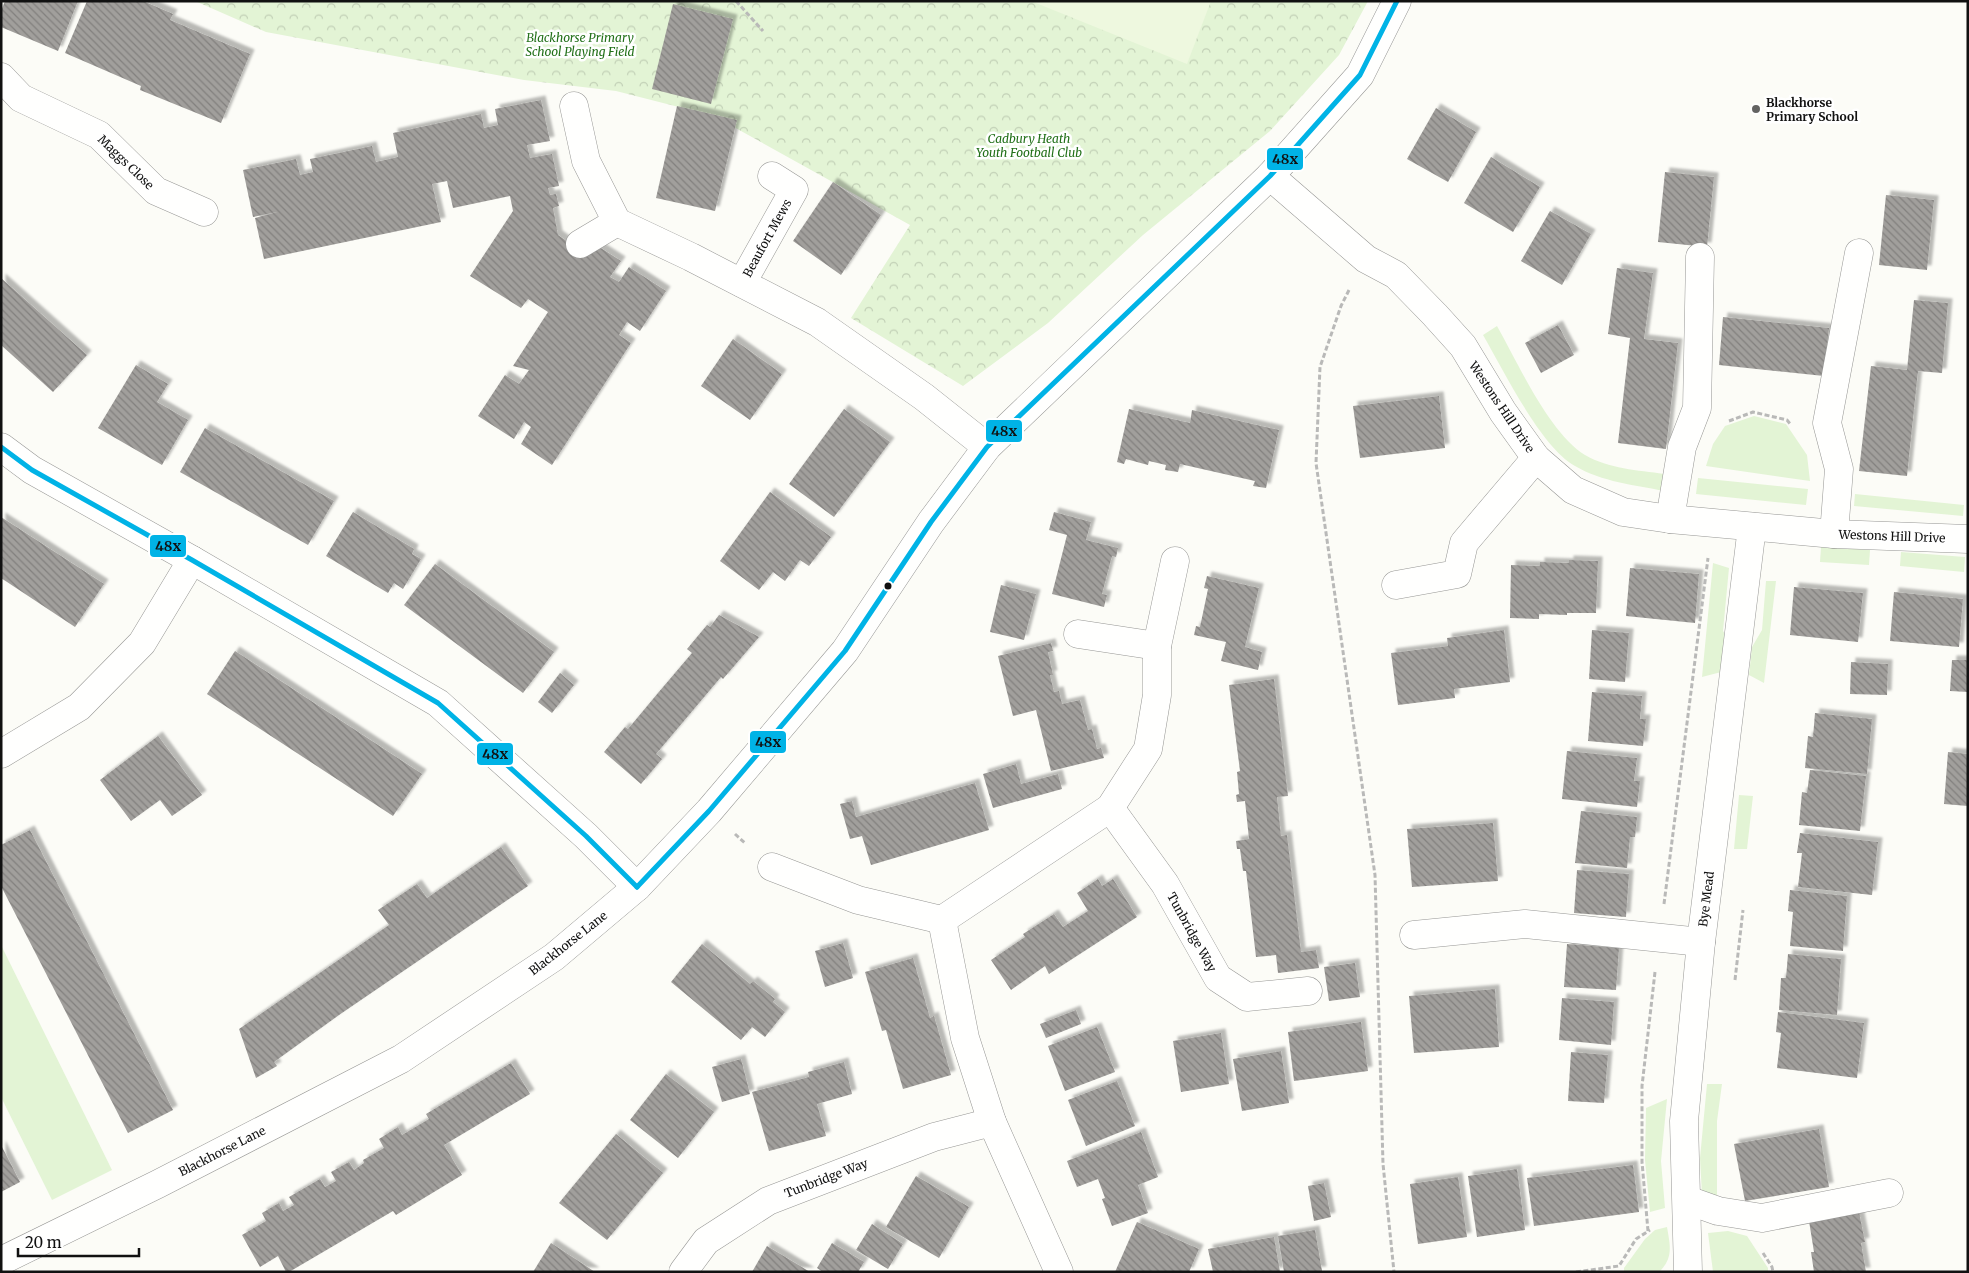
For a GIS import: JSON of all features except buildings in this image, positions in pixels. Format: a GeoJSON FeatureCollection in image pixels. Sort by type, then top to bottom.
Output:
{"type":"FeatureCollection","features":[{"type":"Feature","properties":{"kind":"street","name":"Blackhorse Lane"},"geometry":{"type":"LineString","coordinates":[[11,1263],[158,1184],[401,1059],[554,957],[637,887],[709,810],[845,651],[931,522],[987,447],[1270,176],[1360,75],[1397,1]]}},
{"type":"Feature","properties":{"kind":"street","name":"Maggs Close"},"geometry":{"type":"LineString","coordinates":[[1,77],[22,98],[99,135],[156,191],[204,212]]}},
{"type":"Feature","properties":{"kind":"street"},"geometry":{"type":"LineString","coordinates":[[574,106],[586,160],[617,222],[817,322],[924,397],[987,447]]}},
{"type":"Feature","properties":{"kind":"street","name":"Beaufort Mews"},"geometry":{"type":"LineString","coordinates":[[742,283],[794,190],[772,176]]}},
{"type":"Feature","properties":{"kind":"street","name":"Westons Hill Drive"},"geometry":{"type":"LineString","coordinates":[[1270,176],[1366,259],[1396,275],[1435,314],[1462,346],[1503,412],[1536,458],[1573,490],[1623,512],[1670,518],[1834,534],[1968,539]]}},
{"type":"Feature","properties":{"kind":"street"},"geometry":{"type":"LineString","coordinates":[[580,244],[617,222]]}},
{"type":"Feature","properties":{"kind":"street"},"geometry":{"type":"LineString","coordinates":[[1834,534],[1839,470],[1828,423],[1860,253]]}},
{"type":"Feature","properties":{"kind":"street"},"geometry":{"type":"LineString","coordinates":[[1670,518],[1682,447],[1697,408],[1700,257]]}},
{"type":"Feature","properties":{"kind":"street"},"geometry":{"type":"LineString","coordinates":[[1,447],[32,470],[192,560],[438,703],[586,836],[637,887]]}},
{"type":"Feature","properties":{"kind":"street"},"geometry":{"type":"LineString","coordinates":[[1396,585],[1457,574],[1464,543],[1536,458]]}},
{"type":"Feature","properties":{"kind":"street","name":"Bye Mead"},"geometry":{"type":"LineString","coordinates":[[1688,1272],[1684,1121],[1701,942],[1752,527]]}},
{"type":"Feature","properties":{"kind":"street"},"geometry":{"type":"LineString","coordinates":[[1,754],[79,707],[142,642],[192,560]]}},
{"type":"Feature","properties":{"kind":"street"},"geometry":{"type":"LineString","coordinates":[[772,867],[858,900],[942,920],[1110,808],[1148,749],[1157,695],[1157,646],[1175,561]]}},
{"type":"Feature","properties":{"kind":"street"},"geometry":{"type":"LineString","coordinates":[[1078,634],[1157,646]]}},
{"type":"Feature","properties":{"kind":"street","name":"Tunbridge Way"},"geometry":{"type":"LineString","coordinates":[[1110,808],[1165,884],[1218,978],[1247,996],[1308,991]]}},
{"type":"Feature","properties":{"kind":"street"},"geometry":{"type":"LineString","coordinates":[[942,920],[965,1038],[992,1122],[1059,1272]]}},
{"type":"Feature","properties":{"kind":"street"},"geometry":{"type":"LineString","coordinates":[[1414,935],[1525,924],[1701,942]]}},
{"type":"Feature","properties":{"kind":"street","name":"Tunbridge Way"},"geometry":{"type":"LineString","coordinates":[[683,1272],[706,1242],[768,1201],[934,1137],[992,1122]]}},
{"type":"Feature","properties":{"kind":"street"},"geometry":{"type":"LineString","coordinates":[[1687,1200],[1718,1211],[1762,1218],[1889,1193]]}},
{"type":"Feature","properties":{"kind":"path"},"geometry":{"type":"LineString","coordinates":[[736,1],[763,31]]}},
{"type":"Feature","properties":{"kind":"path"},"geometry":{"type":"LineString","coordinates":[[1366,259],[1340,306],[1320,368],[1316,463],[1376,875],[1383,1164],[1394,1272]]}},
{"type":"Feature","properties":{"kind":"path"},"geometry":{"type":"LineString","coordinates":[[709,810],[772,867]]}},
{"type":"Feature","properties":{"kind":"green space","name":"Cadbury Heath Youth Football Club"},"geometry":{"type":"Polygon","coordinates":[[[195,1],[1368,1],[1339,55],[1270,131],[1143,235],[1048,323],[963,386],[851,318],[910,225],[714,116],[616,91],[524,80],[266,32],[195,1]]]}},
{"type":"Feature","properties":{"kind":"green space"},"geometry":{"type":"Polygon","coordinates":[[[1031,1],[1211,1],[1187,64],[1031,1]]]}},
{"type":"Feature","properties":{"kind":"green space"},"geometry":{"type":"Polygon","coordinates":[[[1497,326],[1535,396],[1559,431],[1572,445],[1594,460],[1624,468],[1664,474],[1664,491],[1596,476],[1575,466],[1562,456],[1549,442],[1524,407],[1483,335],[1497,326]]]}},
{"type":"Feature","properties":{"kind":"green space"},"geometry":{"type":"Polygon","coordinates":[[[1754,416],[1786,424],[1807,455],[1810,481],[1706,466],[1713,444],[1725,426],[1754,416]]]}},
{"type":"Feature","properties":{"kind":"green space"},"geometry":{"type":"Polygon","coordinates":[[[1698,478],[1808,489],[1806,505],[1696,494],[1698,478]]]}},
{"type":"Feature","properties":{"kind":"green space"},"geometry":{"type":"Polygon","coordinates":[[[1855,494],[1964,505],[1963,516],[1854,506],[1855,494]]]}},
{"type":"Feature","properties":{"kind":"green space"},"geometry":{"type":"Polygon","coordinates":[[[1821,547],[1870,550],[1869,565],[1820,562],[1821,547]]]}},
{"type":"Feature","properties":{"kind":"green space"},"geometry":{"type":"Polygon","coordinates":[[[1901,552],[1965,557],[1964,572],[1900,566],[1901,552]]]}},
{"type":"Feature","properties":{"kind":"green space"},"geometry":{"type":"Polygon","coordinates":[[[1713,563],[1729,568],[1723,631],[1730,642],[1725,671],[1702,677],[1713,563]]]}},
{"type":"Feature","properties":{"kind":"green space"},"geometry":{"type":"Polygon","coordinates":[[[1766,581],[1776,581],[1764,683],[1749,675],[1752,647],[1762,630],[1766,581]]]}},
{"type":"Feature","properties":{"kind":"green space"},"geometry":{"type":"Polygon","coordinates":[[[1739,795],[1753,796],[1747,849],[1734,849],[1739,795]]]}},
{"type":"Feature","properties":{"kind":"green space"},"geometry":{"type":"Polygon","coordinates":[[[1,945],[112,1170],[52,1200],[1,1097],[1,945]]]}},
{"type":"Feature","properties":{"kind":"green space"},"geometry":{"type":"Polygon","coordinates":[[[1707,1084],[1722,1084],[1717,1121],[1717,1195],[1702,1195],[1700,1158],[1707,1084]]]}},
{"type":"Feature","properties":{"kind":"green space"},"geometry":{"type":"Polygon","coordinates":[[[1667,1099],[1661,1161],[1665,1208],[1650,1212],[1645,1160],[1646,1108],[1667,1099]]]}},
{"type":"Feature","properties":{"kind":"green space"},"geometry":{"type":"Polygon","coordinates":[[[1667,1227],[1670,1251],[1664,1267],[1659,1272],[1624,1272],[1624,1268],[1645,1239],[1655,1230],[1667,1227]]]}},
{"type":"Feature","properties":{"kind":"green space"},"geometry":{"type":"Polygon","coordinates":[[[1728,1231],[1747,1236],[1768,1268],[1768,1272],[1713,1272],[1708,1233],[1728,1231]]]}},
{"type":"Feature","properties":{"kind":"transit line","name":"48x"},"geometry":{"type":"LineString","coordinates":[[637,887],[709,811],[845,651],[931,522],[987,447],[1270,176],[1360,75],[1397,1]]}},
{"type":"Feature","properties":{"kind":"transit line","name":"48x"},"geometry":{"type":"LineString","coordinates":[[1,447],[32,470],[192,560],[438,703],[586,836],[637,887]]}},
{"type":"Feature","properties":{"kind":"place","name":"Blackhorse Primary School"},"geometry":{"type":"Point","coordinates":[1756,109]}},
{"type":"Feature","properties":{"kind":"park label","name":"Blackhorse Primary School Playing Field"},"geometry":{"type":"Point","coordinates":[580,44]}}]}
